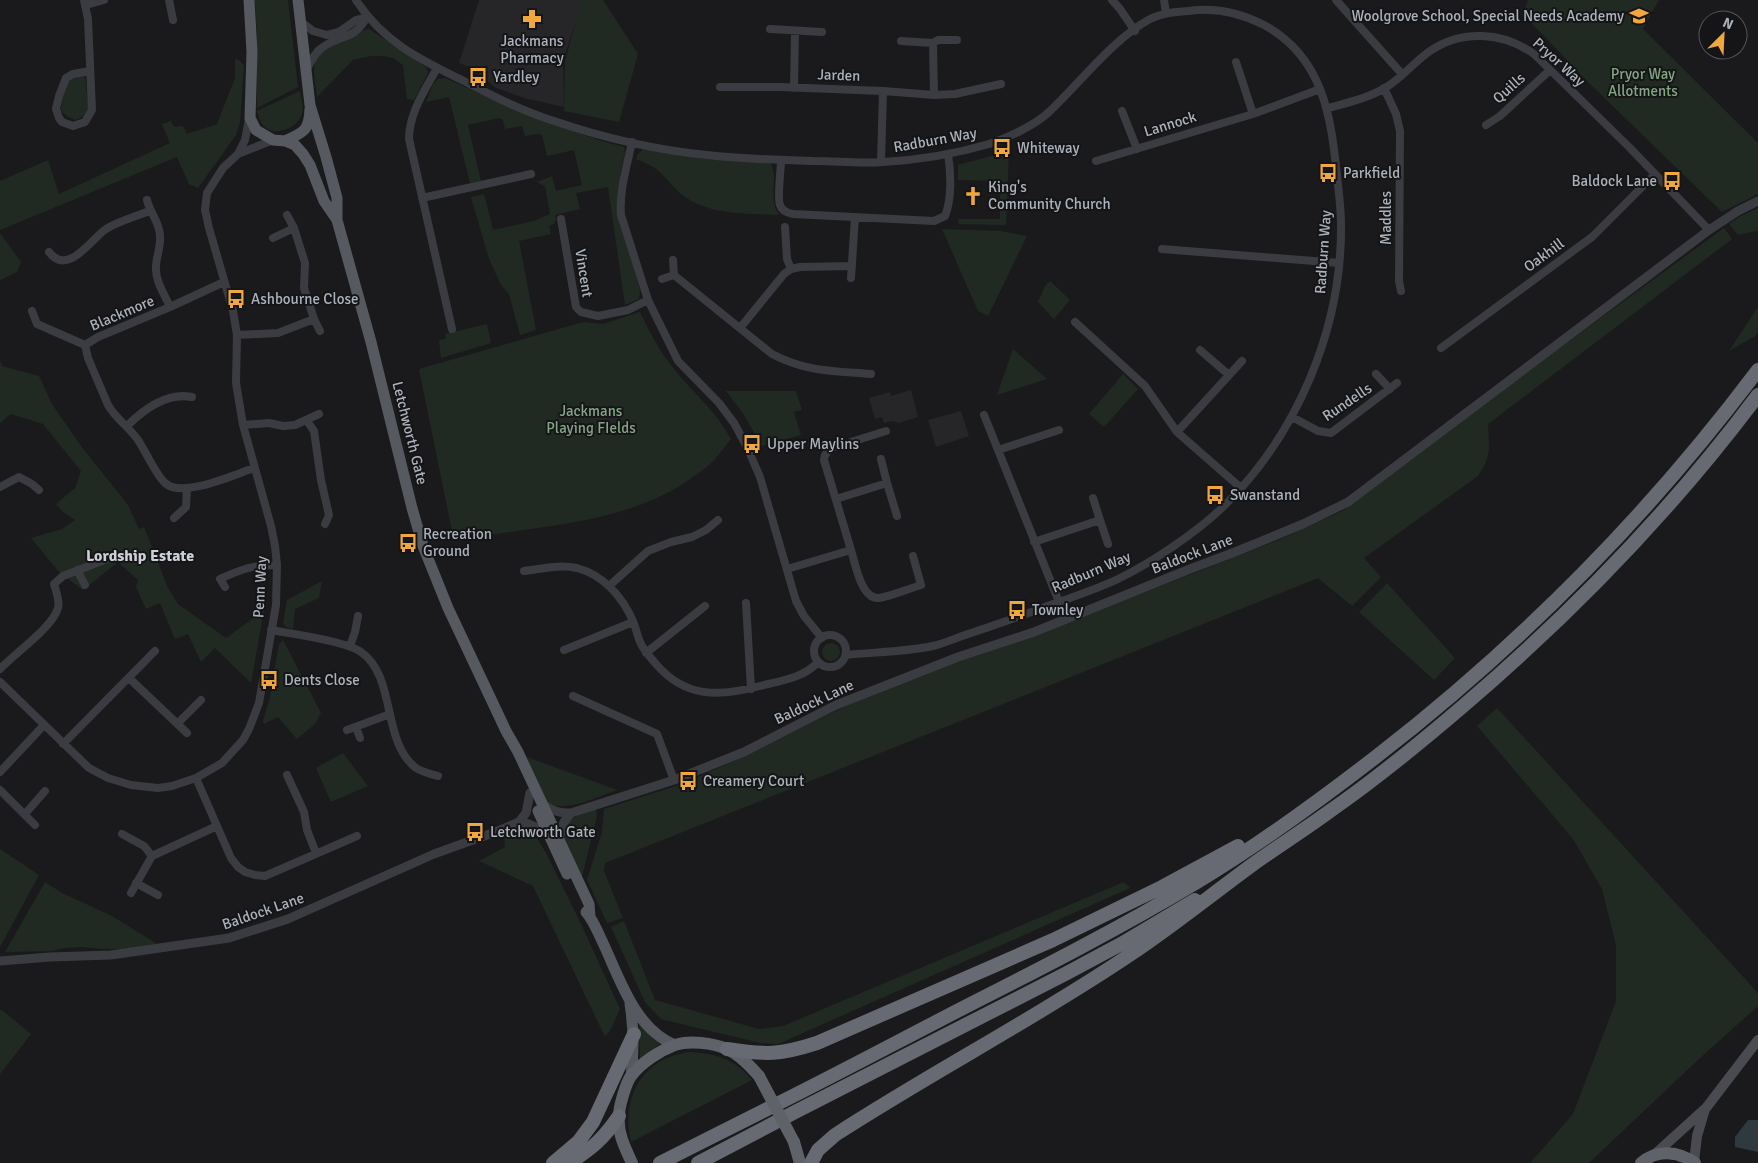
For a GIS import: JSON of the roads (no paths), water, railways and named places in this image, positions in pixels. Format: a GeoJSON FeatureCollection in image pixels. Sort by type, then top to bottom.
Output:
{"type":"FeatureCollection","features":[{"type":"Feature","properties":{"kind":"highway"},"geometry":{"type":"LineString","coordinates":[[660,1163],[1109,932],[1199,881],[1294,818],[1345,781],[1435,710],[1493,660],[1568,589],[1644,508],[1702,442],[1758,370]]}},
{"type":"Feature","properties":{"kind":"highway"},"geometry":{"type":"LineString","coordinates":[[811,1163],[818,1150],[835,1136],[1130,955],[1187,915],[1251,866],[1333,809],[1462,708],[1577,602],[1660,515],[1714,453],[1758,395]]}},
{"type":"Feature","properties":{"kind":"highway"},"geometry":{"type":"LineString","coordinates":[[727,1049],[772,1054],[817,1043],[1053,940],[1162,887],[1294,818]]}},
{"type":"Feature","properties":{"kind":"highway"},"geometry":{"type":"LineString","coordinates":[[698,1163],[1113,948],[1251,866]]}},
{"type":"Feature","properties":{"kind":"highway"},"geometry":{"type":"LineString","coordinates":[[553,1163],[579,1141],[593,1122],[634,1034]]}},
{"type":"Feature","properties":{"kind":"highway","name":"Letchworth Gate"},"geometry":{"type":"LineString","coordinates":[[632,1163],[623,1142],[618,1116],[631,1076],[651,1058],[675,1045],[700,1044],[727,1049],[744,1060],[759,1076],[794,1142],[800,1163]]}},
{"type":"Feature","properties":{"kind":"highway"},"geometry":{"type":"LineString","coordinates":[[569,1163],[592,1148],[604,1136],[618,1116]]}},
{"type":"Feature","properties":{"kind":"highway"},"geometry":{"type":"LineString","coordinates":[[1641,1163],[1654,1155],[1668,1152],[1682,1155],[1694,1162]]}},
{"type":"Feature","properties":{"kind":"main road"},"geometry":{"type":"LineString","coordinates":[[249,0],[252,52],[250,118]]}},
{"type":"Feature","properties":{"kind":"main road","name":"Letchworth Gate"},"geometry":{"type":"LineString","coordinates":[[279,140],[301,133],[310,123],[307,69],[299,21],[298,0]]}},
{"type":"Feature","properties":{"kind":"main road","name":"Letchworth Gate"},"geometry":{"type":"LineString","coordinates":[[310,105],[320,131],[336,198],[337,220],[355,282],[423,546],[448,608],[560,839],[589,904],[590,917]]}},
{"type":"Feature","properties":{"kind":"main road","name":"Letchworth Gate"},"geometry":{"type":"LineString","coordinates":[[250,118],[256,130],[295,145],[303,154],[310,165],[324,201],[337,220]]}},
{"type":"Feature","properties":{"kind":"main road","name":"Letchworth Gate"},"geometry":{"type":"LineString","coordinates":[[506,731],[508,745],[530,794],[583,908],[590,917],[629,1000],[654,1033],[675,1045]]}},
{"type":"Feature","properties":{"kind":"main road","name":"Letchworth Gate"},"geometry":{"type":"LineString","coordinates":[[629,1000],[634,1034],[631,1076]]}},
{"type":"Feature","properties":{"kind":"main road"},"geometry":{"type":"LineString","coordinates":[[1654,1155],[1706,1108],[1758,1040]]}},
{"type":"Feature","properties":{"kind":"main road"},"geometry":{"type":"LineString","coordinates":[[1694,1162],[1697,1136],[1706,1108]]}},
{"type":"Feature","properties":{"kind":"street"},"geometry":{"type":"LineString","coordinates":[[90,71],[70,75],[64,81],[56,109],[62,122],[73,126],[82,124],[88,119],[92,110],[90,71],[85,2],[104,0]]}},
{"type":"Feature","properties":{"kind":"street"},"geometry":{"type":"LineString","coordinates":[[169,0],[174,20]]}},
{"type":"Feature","properties":{"kind":"street","name":"Radburn Way"},"geometry":{"type":"LineString","coordinates":[[356,0],[367,16],[396,43],[437,68],[504,101],[552,120],[632,142],[705,155],[781,160],[881,162],[948,154],[1000,140],[1045,116],[1111,50],[1150,19],[1166,13],[1199,9],[1241,15],[1268,27],[1295,48],[1305,61],[1328,108],[1339,195],[1341,226],[1339,263],[1331,317],[1312,374],[1292,417],[1278,440],[1241,488],[1221,510],[1163,553],[1116,580],[1024,615],[933,646],[846,654],[841,662],[833,666],[823,665],[818,662]]}},
{"type":"Feature","properties":{"kind":"street"},"geometry":{"type":"LineString","coordinates":[[1112,0],[1134,31]]}},
{"type":"Feature","properties":{"kind":"street"},"geometry":{"type":"LineString","coordinates":[[1164,0],[1166,13]]}},
{"type":"Feature","properties":{"kind":"street"},"geometry":{"type":"LineString","coordinates":[[1336,0],[1402,74]]}},
{"type":"Feature","properties":{"kind":"street"},"geometry":{"type":"LineString","coordinates":[[299,21],[313,31],[327,35],[339,32],[356,20],[367,16]]}},
{"type":"Feature","properties":{"kind":"street"},"geometry":{"type":"LineString","coordinates":[[307,69],[313,57],[322,47],[344,39],[360,28],[367,16]]}},
{"type":"Feature","properties":{"kind":"street"},"geometry":{"type":"LineString","coordinates":[[770,29],[822,32]]}},
{"type":"Feature","properties":{"kind":"street"},"geometry":{"type":"LineString","coordinates":[[794,88],[795,31]]}},
{"type":"Feature","properties":{"kind":"street","name":"Pryor Way"},"geometry":{"type":"LineString","coordinates":[[1328,108],[1362,98],[1384,88],[1438,46],[1463,37],[1492,37],[1518,44],[1534,54],[1709,230]]}},
{"type":"Feature","properties":{"kind":"street"},"geometry":{"type":"LineString","coordinates":[[901,41],[933,43],[938,40],[957,40]]}},
{"type":"Feature","properties":{"kind":"street"},"geometry":{"type":"LineString","coordinates":[[933,43],[934,95]]}},
{"type":"Feature","properties":{"kind":"street"},"geometry":{"type":"LineString","coordinates":[[1236,62],[1253,114]]}},
{"type":"Feature","properties":{"kind":"street"},"geometry":{"type":"LineString","coordinates":[[437,68],[414,112],[409,139],[452,329]]}},
{"type":"Feature","properties":{"kind":"street","name":"Quills"},"geometry":{"type":"LineString","coordinates":[[1486,125],[1500,116],[1550,70]]}},
{"type":"Feature","properties":{"kind":"street","name":"Jarden"},"geometry":{"type":"LineString","coordinates":[[720,88],[794,88],[934,95],[955,94],[1001,84]]}},
{"type":"Feature","properties":{"kind":"street","name":"Maddles"},"geometry":{"type":"LineString","coordinates":[[1384,88],[1396,114],[1400,131],[1399,281],[1401,291]]}},
{"type":"Feature","properties":{"kind":"street","name":"Lannock"},"geometry":{"type":"LineString","coordinates":[[1096,161],[1253,114],[1320,89]]}},
{"type":"Feature","properties":{"kind":"street"},"geometry":{"type":"LineString","coordinates":[[881,162],[883,91]]}},
{"type":"Feature","properties":{"kind":"street"},"geometry":{"type":"LineString","coordinates":[[1122,111],[1137,148]]}},
{"type":"Feature","properties":{"kind":"street","name":"Penn Way"},"geometry":{"type":"LineString","coordinates":[[0,682],[79,760],[108,778],[131,786],[158,788],[172,786],[196,778],[222,763],[243,740],[249,729],[259,703],[272,630],[276,605],[277,565],[275,546],[243,425],[236,383],[237,335],[233,311],[205,210],[207,193],[223,168],[238,154],[245,140],[250,118]]}},
{"type":"Feature","properties":{"kind":"street","name":"Penn Way"},"geometry":{"type":"LineString","coordinates":[[238,154],[279,140]]}},
{"type":"Feature","properties":{"kind":"street"},"geometry":{"type":"LineString","coordinates":[[632,142],[620,200],[621,214],[648,300],[678,361],[719,404],[734,423],[747,446],[760,477],[798,605],[804,616],[822,638]]}},
{"type":"Feature","properties":{"kind":"street"},"geometry":{"type":"LineString","coordinates":[[781,160],[779,200],[780,206],[785,212],[793,214],[934,220],[944,216],[948,208],[950,164],[948,154]]}},
{"type":"Feature","properties":{"kind":"street"},"geometry":{"type":"LineString","coordinates":[[422,198],[520,172],[531,174]]}},
{"type":"Feature","properties":{"kind":"street","name":"Oakhill"},"geometry":{"type":"LineString","coordinates":[[1441,348],[1592,237],[1655,174]]}},
{"type":"Feature","properties":{"kind":"street","name":"Blackmore"},"geometry":{"type":"LineString","coordinates":[[147,200],[149,211],[155,220],[160,235],[156,268],[157,276],[170,307]]}},
{"type":"Feature","properties":{"kind":"street","name":"Baldock Lane"},"geometry":{"type":"LineString","coordinates":[[571,813],[674,780],[744,752],[836,705],[958,657],[1034,632],[1303,524],[1348,502],[1709,230],[1758,201]]}},
{"type":"Feature","properties":{"kind":"street"},"geometry":{"type":"LineString","coordinates":[[48,252],[55,258],[60,259],[76,257],[105,229],[149,211]]}},
{"type":"Feature","properties":{"kind":"street"},"geometry":{"type":"LineString","coordinates":[[288,215],[305,263],[304,288],[320,331]]}},
{"type":"Feature","properties":{"kind":"street"},"geometry":{"type":"LineString","coordinates":[[851,278],[854,217]]}},
{"type":"Feature","properties":{"kind":"street","name":"Vincent"},"geometry":{"type":"LineString","coordinates":[[560,225],[576,307],[581,312],[598,316],[628,310],[648,300]]}},
{"type":"Feature","properties":{"kind":"street"},"geometry":{"type":"LineString","coordinates":[[785,227],[787,260],[791,269]]}},
{"type":"Feature","properties":{"kind":"street"},"geometry":{"type":"LineString","coordinates":[[274,238],[294,228]]}},
{"type":"Feature","properties":{"kind":"street"},"geometry":{"type":"LineString","coordinates":[[1162,249],[1339,263]]}},
{"type":"Feature","properties":{"kind":"street"},"geometry":{"type":"LineString","coordinates":[[673,260],[674,275],[772,354],[808,369],[871,374]]}},
{"type":"Feature","properties":{"kind":"street"},"geometry":{"type":"LineString","coordinates":[[740,328],[784,274],[791,269],[800,267],[852,266]]}},
{"type":"Feature","properties":{"kind":"street"},"geometry":{"type":"LineString","coordinates":[[662,279],[674,275]]}},
{"type":"Feature","properties":{"kind":"street","name":"Blackmore"},"geometry":{"type":"LineString","coordinates":[[85,345],[98,337],[224,282]]}},
{"type":"Feature","properties":{"kind":"street"},"geometry":{"type":"LineString","coordinates":[[446,305],[455,304]]}},
{"type":"Feature","properties":{"kind":"street","name":"Blackmore"},"geometry":{"type":"LineString","coordinates":[[32,311],[37,324],[85,345]]}},
{"type":"Feature","properties":{"kind":"street"},"geometry":{"type":"LineString","coordinates":[[237,335],[278,333],[314,319]]}},
{"type":"Feature","properties":{"kind":"street"},"geometry":{"type":"LineString","coordinates":[[1075,322],[1145,386],[1177,432],[1241,488]]}},
{"type":"Feature","properties":{"kind":"street","name":"Blackmore"},"geometry":{"type":"LineString","coordinates":[[85,345],[88,358],[108,405],[127,426],[166,484],[177,488],[187,488],[223,480],[254,468]]}},
{"type":"Feature","properties":{"kind":"street"},"geometry":{"type":"LineString","coordinates":[[1200,350],[1229,375]]}},
{"type":"Feature","properties":{"kind":"street"},"geometry":{"type":"LineString","coordinates":[[1177,432],[1242,361]]}},
{"type":"Feature","properties":{"kind":"street","name":"Rundells"},"geometry":{"type":"LineString","coordinates":[[1376,374],[1390,389]]}},
{"type":"Feature","properties":{"kind":"street","name":"Rundells"},"geometry":{"type":"LineString","coordinates":[[1292,417],[1318,431],[1331,433],[1397,383]]}},
{"type":"Feature","properties":{"kind":"street"},"geometry":{"type":"LineString","coordinates":[[127,426],[143,412],[170,397],[183,396],[192,398]]}},
{"type":"Feature","properties":{"kind":"street"},"geometry":{"type":"LineString","coordinates":[[243,425],[269,423],[294,426],[319,414]]}},
{"type":"Feature","properties":{"kind":"street"},"geometry":{"type":"LineString","coordinates":[[984,415],[1059,602]]}},
{"type":"Feature","properties":{"kind":"street"},"geometry":{"type":"LineString","coordinates":[[307,421],[314,431],[321,480],[329,515],[325,524]]}},
{"type":"Feature","properties":{"kind":"street"},"geometry":{"type":"LineString","coordinates":[[998,450],[1059,430]]}},
{"type":"Feature","properties":{"kind":"street"},"geometry":{"type":"LineString","coordinates":[[886,431],[832,448],[826,453],[824,460],[864,590],[870,596],[878,598],[921,585],[913,556]]}},
{"type":"Feature","properties":{"kind":"street"},"geometry":{"type":"LineString","coordinates":[[881,459],[897,516]]}},
{"type":"Feature","properties":{"kind":"street"},"geometry":{"type":"LineString","coordinates":[[0,488],[19,477],[39,490]]}},
{"type":"Feature","properties":{"kind":"street"},"geometry":{"type":"LineString","coordinates":[[836,499],[887,483]]}},
{"type":"Feature","properties":{"kind":"street"},"geometry":{"type":"LineString","coordinates":[[174,518],[186,507],[187,488]]}},
{"type":"Feature","properties":{"kind":"street"},"geometry":{"type":"LineString","coordinates":[[1093,498],[1108,544]]}},
{"type":"Feature","properties":{"kind":"street"},"geometry":{"type":"LineString","coordinates":[[609,586],[648,550],[692,537],[706,530],[718,520]]}},
{"type":"Feature","properties":{"kind":"street"},"geometry":{"type":"LineString","coordinates":[[1034,542],[1100,520]]}},
{"type":"Feature","properties":{"kind":"street"},"geometry":{"type":"LineString","coordinates":[[787,569],[851,550]]}},
{"type":"Feature","properties":{"kind":"street"},"geometry":{"type":"LineString","coordinates":[[0,669],[34,638],[52,618],[58,605],[54,584],[63,576],[112,558]]}},
{"type":"Feature","properties":{"kind":"street"},"geometry":{"type":"LineString","coordinates":[[225,587],[220,579],[239,570],[253,566],[277,565]]}},
{"type":"Feature","properties":{"kind":"street"},"geometry":{"type":"LineString","coordinates":[[524,571],[552,567],[570,567],[595,575],[609,586],[624,606],[633,622],[640,643],[664,674],[684,687],[703,692],[720,693],[751,689],[794,678],[814,667],[818,662],[814,650],[818,641],[831,635],[841,640],[846,649],[846,654]]}},
{"type":"Feature","properties":{"kind":"street"},"geometry":{"type":"LineString","coordinates":[[77,570],[85,584]]}},
{"type":"Feature","properties":{"kind":"street"},"geometry":{"type":"LineString","coordinates":[[746,603],[751,689]]}},
{"type":"Feature","properties":{"kind":"street"},"geometry":{"type":"LineString","coordinates":[[646,653],[705,606]]}},
{"type":"Feature","properties":{"kind":"street"},"geometry":{"type":"LineString","coordinates":[[350,646],[358,616]]}},
{"type":"Feature","properties":{"kind":"street"},"geometry":{"type":"LineString","coordinates":[[564,650],[633,622]]}},
{"type":"Feature","properties":{"kind":"street"},"geometry":{"type":"LineString","coordinates":[[272,630],[350,646],[362,652],[373,664],[384,688],[401,750],[417,769],[438,776]]}},
{"type":"Feature","properties":{"kind":"street"},"geometry":{"type":"LineString","coordinates":[[63,744],[155,651]]}},
{"type":"Feature","properties":{"kind":"street"},"geometry":{"type":"LineString","coordinates":[[129,678],[187,733]]}},
{"type":"Feature","properties":{"kind":"street"},"geometry":{"type":"LineString","coordinates":[[573,696],[657,734],[674,780]]}},
{"type":"Feature","properties":{"kind":"street"},"geometry":{"type":"LineString","coordinates":[[178,723],[200,700]]}},
{"type":"Feature","properties":{"kind":"street"},"geometry":{"type":"LineString","coordinates":[[347,730],[390,714]]}},
{"type":"Feature","properties":{"kind":"street"},"geometry":{"type":"LineString","coordinates":[[0,772],[44,726]]}},
{"type":"Feature","properties":{"kind":"street"},"geometry":{"type":"LineString","coordinates":[[356,727],[360,738]]}},
{"type":"Feature","properties":{"kind":"street"},"geometry":{"type":"LineString","coordinates":[[287,775],[302,807],[307,830],[316,853]]}},
{"type":"Feature","properties":{"kind":"street"},"geometry":{"type":"LineString","coordinates":[[196,778],[234,863],[245,872],[265,876],[357,836]]}},
{"type":"Feature","properties":{"kind":"street"},"geometry":{"type":"LineString","coordinates":[[0,790],[35,825]]}},
{"type":"Feature","properties":{"kind":"street"},"geometry":{"type":"LineString","coordinates":[[24,814],[45,791]]}},
{"type":"Feature","properties":{"kind":"street"},"geometry":{"type":"LineString","coordinates":[[530,794],[526,813],[519,822],[548,832]]}},
{"type":"Feature","properties":{"kind":"street"},"geometry":{"type":"LineString","coordinates":[[544,805],[553,812],[571,813]]}},
{"type":"Feature","properties":{"kind":"street"},"geometry":{"type":"LineString","coordinates":[[560,839],[564,822],[571,813]]}},
{"type":"Feature","properties":{"kind":"street","name":"Baldock Lane"},"geometry":{"type":"LineString","coordinates":[[0,961],[111,955],[230,938],[288,919],[434,854],[498,832],[519,822]]}},
{"type":"Feature","properties":{"kind":"street"},"geometry":{"type":"LineString","coordinates":[[131,893],[152,856],[217,826]]}},
{"type":"Feature","properties":{"kind":"street"},"geometry":{"type":"LineString","coordinates":[[122,834],[144,846],[152,856]]}},
{"type":"Feature","properties":{"kind":"street"},"geometry":{"type":"LineString","coordinates":[[136,883],[158,895]]}},
{"type":"Feature","properties":{"kind":"place","name":"Woolgrove School, Special Needs Academy"},"geometry":{"type":"Point","coordinates":[1639,16]}},
{"type":"Feature","properties":{"kind":"place","name":"Jackmans Pharmacy"},"geometry":{"type":"Point","coordinates":[532,19]}},
{"type":"Feature","properties":{"kind":"place","name":"Yardley"},"geometry":{"type":"Point","coordinates":[478,77]}},
{"type":"Feature","properties":{"kind":"place","name":"Whiteway"},"geometry":{"type":"Point","coordinates":[1002,148]}},
{"type":"Feature","properties":{"kind":"place","name":"Parkfield"},"geometry":{"type":"Point","coordinates":[1328,173]}},
{"type":"Feature","properties":{"kind":"place","name":"Baldock Lane"},"geometry":{"type":"Point","coordinates":[1672,181]}},
{"type":"Feature","properties":{"kind":"place","name":"King's Community Church"},"geometry":{"type":"Point","coordinates":[973,196]}},
{"type":"Feature","properties":{"kind":"place","name":"Ashbourne Close"},"geometry":{"type":"Point","coordinates":[236,299]}},
{"type":"Feature","properties":{"kind":"place","name":"Upper Maylins"},"geometry":{"type":"Point","coordinates":[752,444]}},
{"type":"Feature","properties":{"kind":"place","name":"Swanstand"},"geometry":{"type":"Point","coordinates":[1215,495]}},
{"type":"Feature","properties":{"kind":"place","name":"Recreation Ground"},"geometry":{"type":"Point","coordinates":[408,543]}},
{"type":"Feature","properties":{"kind":"place","name":"Townley"},"geometry":{"type":"Point","coordinates":[1017,610]}},
{"type":"Feature","properties":{"kind":"place","name":"Dents Close"},"geometry":{"type":"Point","coordinates":[269,680]}},
{"type":"Feature","properties":{"kind":"place","name":"Creamery Court"},"geometry":{"type":"Point","coordinates":[688,781]}},
{"type":"Feature","properties":{"kind":"place","name":"Letchworth Gate"},"geometry":{"type":"Point","coordinates":[475,832]}},
{"type":"Feature","properties":{"kind":"district","name":"Lordship Estate"},"geometry":{"type":"Point","coordinates":[140,556]}},
{"type":"Feature","properties":{"kind":"park label","name":"Pryor Way Allotments"},"geometry":{"type":"Point","coordinates":[1643,82]}},
{"type":"Feature","properties":{"kind":"park label","name":"Jackmans Playing FIelds"},"geometry":{"type":"Point","coordinates":[591,420]}}]}
